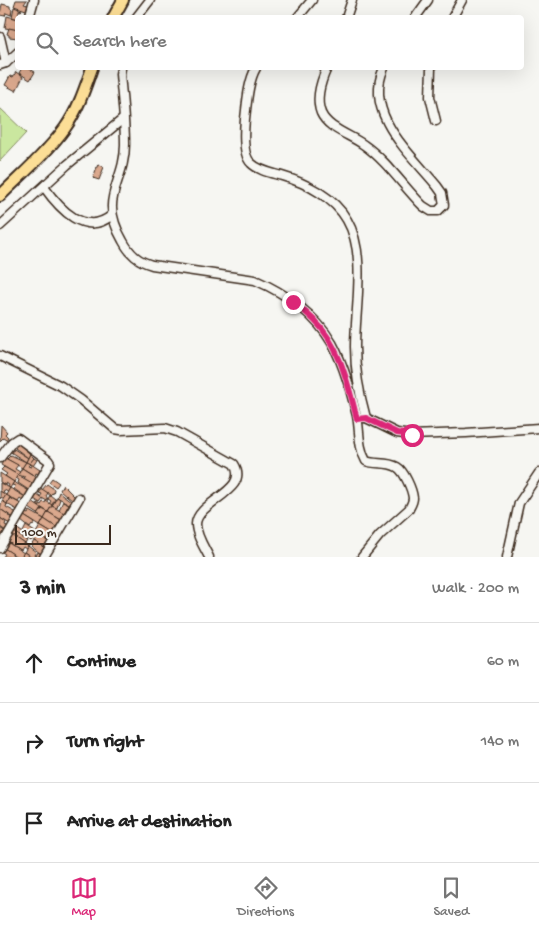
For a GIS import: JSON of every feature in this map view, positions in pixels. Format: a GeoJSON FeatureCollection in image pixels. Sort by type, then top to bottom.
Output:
{"type":"FeatureCollection","features":[{"type":"Feature","properties":{"kind":"main road"},"geometry":{"type":"LineString","coordinates":[[114,15],[119,2]]}},
{"type":"Feature","properties":{"kind":"main road"},"geometry":{"type":"LineString","coordinates":[[0,196],[66,128],[74,114],[91,70]]}},
{"type":"Feature","properties":{"kind":"street"},"geometry":{"type":"LineString","coordinates":[[30,15],[34,0]]}},
{"type":"Feature","properties":{"kind":"street"},"geometry":{"type":"LineString","coordinates":[[138,15],[150,0]]}},
{"type":"Feature","properties":{"kind":"street"},"geometry":{"type":"LineString","coordinates":[[300,15],[312,0]]}},
{"type":"Feature","properties":{"kind":"street"},"geometry":{"type":"LineString","coordinates":[[347,15],[352,0]]}},
{"type":"Feature","properties":{"kind":"street"},"geometry":{"type":"LineString","coordinates":[[417,15],[428,0]]}},
{"type":"Feature","properties":{"kind":"street"},"geometry":{"type":"LineString","coordinates":[[454,15],[462,0]]}},
{"type":"Feature","properties":{"kind":"street"},"geometry":{"type":"LineString","coordinates":[[0,37],[3,64]]}},
{"type":"Feature","properties":{"kind":"street"},"geometry":{"type":"LineString","coordinates":[[3,64],[15,54]]}},
{"type":"Feature","properties":{"kind":"street"},"geometry":{"type":"LineString","coordinates":[[121,70],[126,145],[114,190],[112,215],[115,227],[132,255],[141,262],[152,265],[255,280],[269,286],[293,302],[315,321],[332,343],[362,418],[397,433],[412,435],[466,434],[539,428]]}},
{"type":"Feature","properties":{"kind":"street"},"geometry":{"type":"LineString","coordinates":[[255,70],[247,98],[244,134],[247,158],[262,170],[300,182],[327,198],[346,218],[353,232],[358,265],[355,348],[356,380],[362,418],[360,447],[366,462],[396,466],[410,487],[413,498],[409,509],[380,535],[362,557]]}},
{"type":"Feature","properties":{"kind":"street"},"geometry":{"type":"LineString","coordinates":[[326,70],[319,98],[321,112],[325,119],[335,128],[357,140],[376,154],[423,206],[431,211],[438,211],[444,205],[438,186],[398,138],[381,109],[378,92],[384,70]]}},
{"type":"Feature","properties":{"kind":"street"},"geometry":{"type":"LineString","coordinates":[[431,70],[430,97],[436,121]]}},
{"type":"Feature","properties":{"kind":"street"},"geometry":{"type":"LineString","coordinates":[[0,226],[84,150],[123,119]]}},
{"type":"Feature","properties":{"kind":"street"},"geometry":{"type":"LineString","coordinates":[[44,187],[65,212],[81,222],[94,224],[112,215]]}},
{"type":"Feature","properties":{"kind":"street"},"geometry":{"type":"LineString","coordinates":[[0,356],[61,386],[81,400],[115,429],[164,428],[177,432],[234,464],[238,470],[238,476],[234,485],[199,514],[196,522],[197,531],[209,557]]}},
{"type":"Feature","properties":{"kind":"street"},"geometry":{"type":"LineString","coordinates":[[0,457],[12,442],[18,438],[50,463],[0,548]]}},
{"type":"Feature","properties":{"kind":"street"},"geometry":{"type":"LineString","coordinates":[[507,557],[519,503],[539,472]]}},
{"type":"Feature","properties":{"kind":"street"},"geometry":{"type":"LineString","coordinates":[[44,557],[79,498]]}},
{"type":"Feature","properties":{"kind":"green space"},"geometry":{"type":"Polygon","coordinates":[[[0,108],[26,133],[0,161],[0,108]]]}},
{"type":"Feature","properties":{"kind":"building"},"geometry":{"type":"Polygon","coordinates":[[[16,0],[27,0],[24,4],[28,5],[26,10],[14,6],[16,0]]]}},
{"type":"Feature","properties":{"kind":"building"},"geometry":{"type":"Polygon","coordinates":[[[2,4],[10,6],[12,9],[11,15],[6,13],[5,16],[0,15],[2,4]]]}},
{"type":"Feature","properties":{"kind":"building"},"geometry":{"type":"Polygon","coordinates":[[[14,7],[22,10],[19,10],[18,15],[15,15],[15,18],[12,17],[14,7]]]}},
{"type":"Feature","properties":{"kind":"building"},"geometry":{"type":"Polygon","coordinates":[[[7,16],[15,18],[15,30],[5,28],[7,16]]]}},
{"type":"Feature","properties":{"kind":"building"},"geometry":{"type":"Polygon","coordinates":[[[9,28],[15,29],[15,38],[9,37],[7,34],[9,28]]]}},
{"type":"Feature","properties":{"kind":"building"},"geometry":{"type":"Polygon","coordinates":[[[21,70],[35,72],[30,80],[19,73],[21,70]]]}},
{"type":"Feature","properties":{"kind":"building"},"geometry":{"type":"Polygon","coordinates":[[[16,72],[23,77],[16,91],[5,85],[10,76],[13,77],[16,72]]]}},
{"type":"Feature","properties":{"kind":"building"},"geometry":{"type":"Polygon","coordinates":[[[98,164],[104,167],[99,180],[93,178],[98,164]]]}},
{"type":"Feature","properties":{"kind":"building"},"geometry":{"type":"Polygon","coordinates":[[[1,425],[7,432],[5,434],[8,437],[6,440],[3,438],[0,441],[1,425]]]}},
{"type":"Feature","properties":{"kind":"building"},"geometry":{"type":"Polygon","coordinates":[[[16,441],[30,454],[28,458],[15,448],[17,445],[14,443],[16,441]]]}},
{"type":"Feature","properties":{"kind":"building"},"geometry":{"type":"Polygon","coordinates":[[[14,449],[28,458],[26,462],[9,451],[14,449]]]}},
{"type":"Feature","properties":{"kind":"building"},"geometry":{"type":"Polygon","coordinates":[[[30,454],[34,458],[30,464],[26,462],[30,454]]]}},
{"type":"Feature","properties":{"kind":"building"},"geometry":{"type":"Polygon","coordinates":[[[11,455],[26,462],[22,468],[7,459],[11,455]]]}},
{"type":"Feature","properties":{"kind":"building"},"geometry":{"type":"Polygon","coordinates":[[[5,458],[18,465],[15,469],[20,472],[18,475],[1,465],[5,458]]]}},
{"type":"Feature","properties":{"kind":"building"},"geometry":{"type":"Polygon","coordinates":[[[34,458],[37,460],[33,466],[30,463],[34,458]]]}},
{"type":"Feature","properties":{"kind":"building"},"geometry":{"type":"Polygon","coordinates":[[[26,462],[30,464],[28,466],[31,467],[31,464],[40,470],[38,474],[36,473],[35,476],[22,468],[26,462]]]}},
{"type":"Feature","properties":{"kind":"building"},"geometry":{"type":"Polygon","coordinates":[[[4,467],[18,475],[14,482],[5,476],[7,474],[1,470],[4,467]]]}},
{"type":"Feature","properties":{"kind":"building"},"geometry":{"type":"Polygon","coordinates":[[[22,468],[36,477],[33,484],[24,479],[25,477],[18,475],[22,468]]]}},
{"type":"Feature","properties":{"kind":"building"},"geometry":{"type":"Polygon","coordinates":[[[0,473],[14,482],[10,488],[6,483],[5,485],[0,482],[0,473]]]}},
{"type":"Feature","properties":{"kind":"building"},"geometry":{"type":"Polygon","coordinates":[[[18,475],[34,484],[30,491],[18,483],[19,480],[16,478],[18,475]]]}},
{"type":"Feature","properties":{"kind":"building"},"geometry":{"type":"Polygon","coordinates":[[[52,478],[59,483],[56,487],[49,482],[52,478]]]}},
{"type":"Feature","properties":{"kind":"building"},"geometry":{"type":"Polygon","coordinates":[[[14,482],[31,492],[27,498],[14,489],[15,486],[12,485],[14,482]]]}},
{"type":"Feature","properties":{"kind":"building"},"geometry":{"type":"Polygon","coordinates":[[[0,483],[10,488],[8,492],[4,490],[3,493],[0,491],[0,483]]]}},
{"type":"Feature","properties":{"kind":"building"},"geometry":{"type":"Polygon","coordinates":[[[47,484],[54,489],[53,494],[50,495],[42,490],[47,484]]]}},
{"type":"Feature","properties":{"kind":"building"},"geometry":{"type":"Polygon","coordinates":[[[63,485],[75,497],[73,501],[60,490],[63,485]]]}},
{"type":"Feature","properties":{"kind":"building"},"geometry":{"type":"Polygon","coordinates":[[[10,488],[27,498],[24,502],[20,499],[18,502],[6,495],[10,488]]]}},
{"type":"Feature","properties":{"kind":"building"},"geometry":{"type":"Polygon","coordinates":[[[42,489],[48,493],[46,496],[47,501],[40,497],[42,494],[39,493],[42,489]]]}},
{"type":"Feature","properties":{"kind":"building"},"geometry":{"type":"Polygon","coordinates":[[[0,491],[6,495],[4,499],[1,497],[0,499],[0,491]]]}},
{"type":"Feature","properties":{"kind":"building"},"geometry":{"type":"Polygon","coordinates":[[[59,492],[71,501],[69,504],[57,497],[59,492]]]}},
{"type":"Feature","properties":{"kind":"building"},"geometry":{"type":"Polygon","coordinates":[[[6,495],[10,497],[7,504],[2,501],[6,495]]]}},
{"type":"Feature","properties":{"kind":"building"},"geometry":{"type":"Polygon","coordinates":[[[37,495],[43,499],[40,503],[34,499],[37,495]]]}},
{"type":"Feature","properties":{"kind":"building"},"geometry":{"type":"Polygon","coordinates":[[[50,495],[55,499],[52,505],[49,504],[51,501],[48,499],[50,495]]]}},
{"type":"Feature","properties":{"kind":"building"},"geometry":{"type":"Polygon","coordinates":[[[57,497],[60,499],[57,508],[52,506],[57,497]]]}},
{"type":"Feature","properties":{"kind":"building"},"geometry":{"type":"Polygon","coordinates":[[[10,498],[23,505],[19,511],[7,504],[10,498]]]}},
{"type":"Feature","properties":{"kind":"building"},"geometry":{"type":"Polygon","coordinates":[[[2,501],[7,504],[6,507],[17,513],[14,518],[0,509],[2,501]]]}},
{"type":"Feature","properties":{"kind":"building"},"geometry":{"type":"Polygon","coordinates":[[[46,501],[52,505],[48,512],[37,505],[38,503],[41,505],[46,501]]]}},
{"type":"Feature","properties":{"kind":"building"},"geometry":{"type":"Polygon","coordinates":[[[63,501],[69,504],[64,513],[59,510],[63,501]]]}},
{"type":"Feature","properties":{"kind":"building"},"geometry":{"type":"Polygon","coordinates":[[[32,502],[42,509],[38,514],[29,508],[32,502]]]}},
{"type":"Feature","properties":{"kind":"building"},"geometry":{"type":"Polygon","coordinates":[[[52,506],[67,515],[63,521],[48,512],[52,506]]]}},
{"type":"Feature","properties":{"kind":"building"},"geometry":{"type":"Polygon","coordinates":[[[0,509],[8,516],[15,518],[10,524],[0,518],[0,509]]]}},
{"type":"Feature","properties":{"kind":"building"},"geometry":{"type":"Polygon","coordinates":[[[42,509],[48,512],[44,519],[38,515],[42,509]]]}},
{"type":"Feature","properties":{"kind":"building"},"geometry":{"type":"Polygon","coordinates":[[[30,511],[44,519],[40,526],[24,516],[30,511]]]}},
{"type":"Feature","properties":{"kind":"building"},"geometry":{"type":"Polygon","coordinates":[[[48,512],[61,520],[56,527],[44,519],[48,512]]]}},
{"type":"Feature","properties":{"kind":"building"},"geometry":{"type":"Polygon","coordinates":[[[24,516],[35,523],[33,526],[30,528],[21,521],[24,516]]]}},
{"type":"Feature","properties":{"kind":"building"},"geometry":{"type":"Polygon","coordinates":[[[0,518],[9,527],[6,531],[0,527],[0,518]]]}},
{"type":"Feature","properties":{"kind":"building"},"geometry":{"type":"Polygon","coordinates":[[[44,519],[59,529],[55,535],[40,526],[44,519]]]}},
{"type":"Feature","properties":{"kind":"building"},"geometry":{"type":"Polygon","coordinates":[[[26,526],[35,532],[31,538],[23,532],[26,526]]]}},
{"type":"Feature","properties":{"kind":"building"},"geometry":{"type":"Polygon","coordinates":[[[40,526],[55,535],[51,542],[36,533],[40,526]]]}},
{"type":"Feature","properties":{"kind":"building"},"geometry":{"type":"Polygon","coordinates":[[[0,528],[6,532],[2,537],[0,536],[0,528]]]}},
{"type":"Feature","properties":{"kind":"building"},"geometry":{"type":"Polygon","coordinates":[[[16,528],[32,539],[31,541],[14,532],[16,528]]]}},
{"type":"Feature","properties":{"kind":"building"},"geometry":{"type":"Polygon","coordinates":[[[14,532],[27,541],[25,544],[12,535],[14,532]]]}},
{"type":"Feature","properties":{"kind":"building"},"geometry":{"type":"Polygon","coordinates":[[[36,533],[50,543],[46,549],[32,539],[36,533]]]}},
{"type":"Feature","properties":{"kind":"building"},"geometry":{"type":"Polygon","coordinates":[[[12,535],[28,546],[26,549],[23,547],[21,550],[8,541],[12,535]]]}},
{"type":"Feature","properties":{"kind":"building"},"geometry":{"type":"Polygon","coordinates":[[[34,541],[45,548],[41,554],[31,546],[34,541]]]}},
{"type":"Feature","properties":{"kind":"building"},"geometry":{"type":"Polygon","coordinates":[[[7,542],[24,553],[21,557],[17,557],[4,548],[7,542]]]}},
{"type":"Feature","properties":{"kind":"building"},"geometry":{"type":"Polygon","coordinates":[[[28,546],[36,552],[34,555],[36,556],[38,552],[43,556],[32,557],[24,552],[28,546]]]}},
{"type":"Feature","properties":{"kind":"building"},"geometry":{"type":"Polygon","coordinates":[[[4,548],[13,554],[11,557],[3,557],[5,554],[2,552],[4,548]]]}},
{"type":"Feature","properties":{"kind":"building"},"geometry":{"type":"Polygon","coordinates":[[[24,552],[31,557],[21,557],[24,552]]]}},
{"type":"Feature","properties":{"kind":"route"},"geometry":{"type":"LineString","coordinates":[[293,302],[315,321],[332,343],[348,384],[357,419],[366,418],[397,433],[412,435]]}}]}
